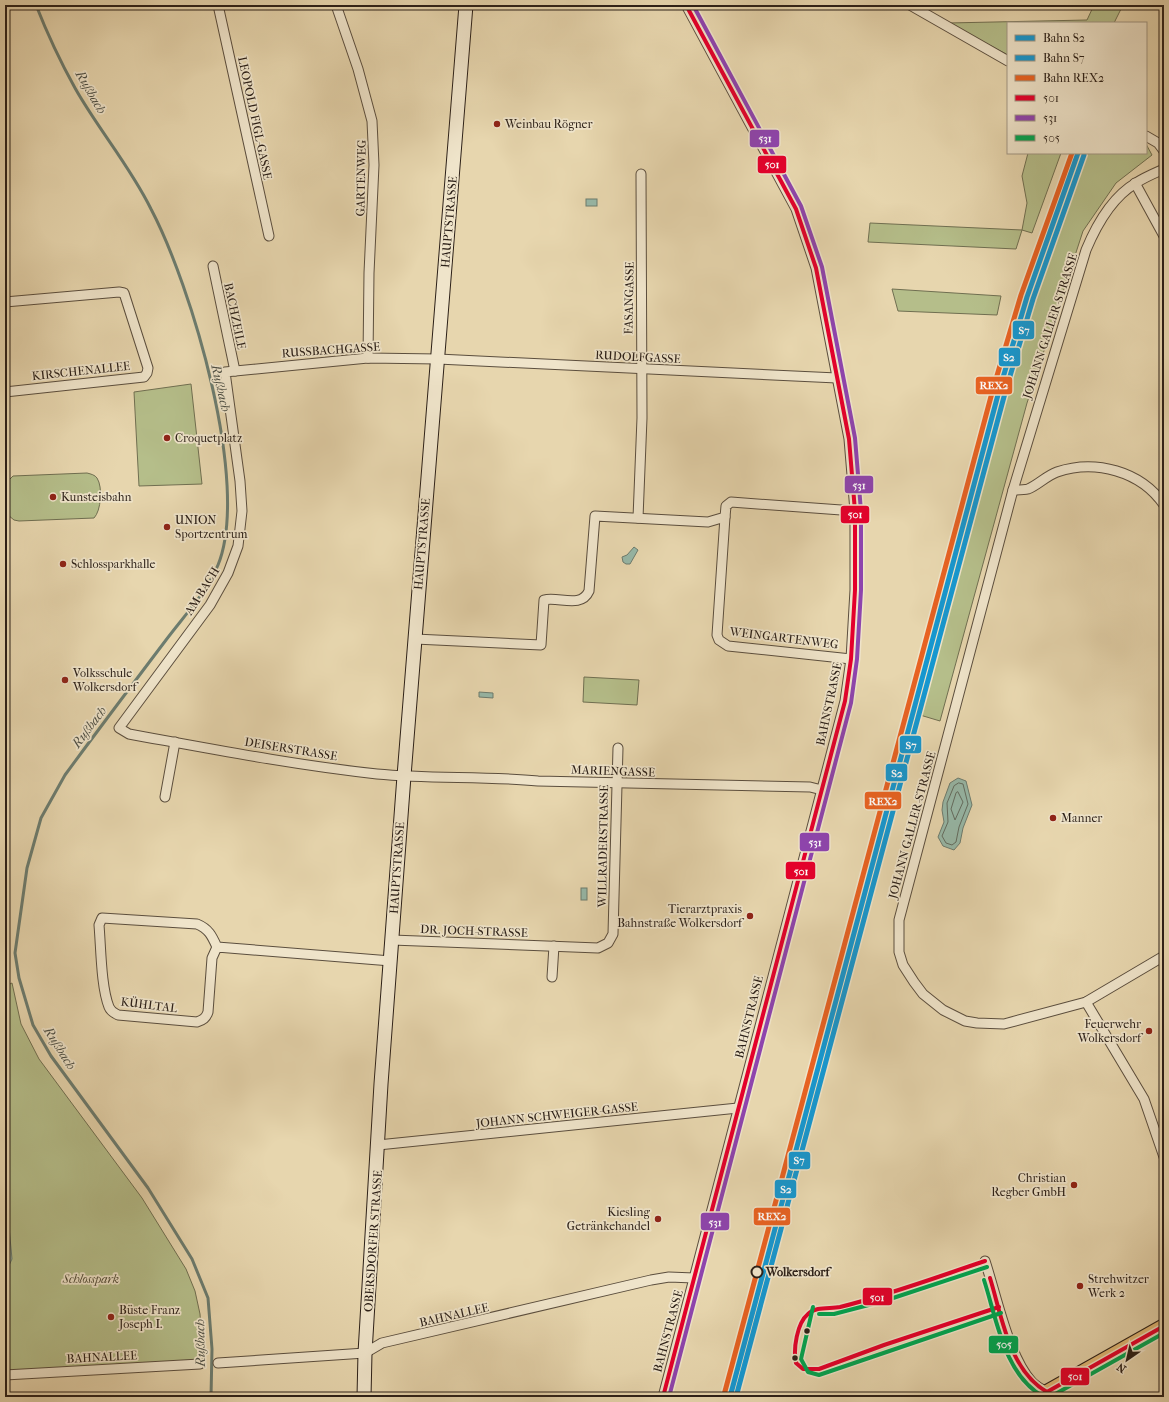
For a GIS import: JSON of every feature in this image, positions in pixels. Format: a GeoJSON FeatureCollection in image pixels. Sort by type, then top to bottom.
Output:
{"type":"FeatureCollection","features":[{"type":"Feature","properties":{"kind":"main road","name":"HAUPTSTRASSE"},"geometry":{"type":"LineString","coordinates":[[381,1084],[404,776],[466,5]]}},
{"type":"Feature","properties":{"kind":"main road","name":"OBERSDORFER STRASSE"},"geometry":{"type":"LineString","coordinates":[[364,1397],[365,1353],[381,1084]]}},
{"type":"Feature","properties":{"kind":"main road"},"geometry":{"type":"LineString","coordinates":[[1046,1395],[1164,1326]]}},
{"type":"Feature","properties":{"kind":"street","name":"LEOPOLD FIGL-GASSE"},"geometry":{"type":"LineString","coordinates":[[218,5],[269,236]]}},
{"type":"Feature","properties":{"kind":"street","name":"GARTENWEG"},"geometry":{"type":"LineString","coordinates":[[336,5],[358,69],[372,121],[374,165],[369,273],[368,358]]}},
{"type":"Feature","properties":{"kind":"street","name":"BAHNSTRASSE"},"geometry":{"type":"LineString","coordinates":[[663,1397],[845,701],[851,659],[854,590],[855,511],[849,439],[816,268],[798,214],[686,5]]}},
{"type":"Feature","properties":{"kind":"street"},"geometry":{"type":"LineString","coordinates":[[910,5],[1007,60]]}},
{"type":"Feature","properties":{"kind":"street"},"geometry":{"type":"LineString","coordinates":[[1147,137],[1158,144],[1164,151]]}},
{"type":"Feature","properties":{"kind":"street","name":"JOHANN GALLER-STRASSE"},"geometry":{"type":"LineString","coordinates":[[1164,169],[1135,183],[1121,194],[1112,205],[1088,245],[1035,414],[1013,490],[899,920],[898,944],[903,965],[923,994],[943,1010],[965,1021],[990,1025],[1004,1024],[1086,1002],[1164,956]]}},
{"type":"Feature","properties":{"kind":"street","name":"FASANGASSE"},"geometry":{"type":"LineString","coordinates":[[638,518],[642,418],[641,174]]}},
{"type":"Feature","properties":{"kind":"street"},"geometry":{"type":"LineString","coordinates":[[1135,183],[1164,236]]}},
{"type":"Feature","properties":{"kind":"street","name":"BACHZEILE"},"geometry":{"type":"LineString","coordinates":[[213,266],[230,371]]}},
{"type":"Feature","properties":{"kind":"street","name":"KIRSCHENALLEE"},"geometry":{"type":"LineString","coordinates":[[5,302],[119,292],[124,293],[148,368],[144,377],[5,392]]}},
{"type":"Feature","properties":{"kind":"street","name":"RUSSBACHGASSE"},"geometry":{"type":"LineString","coordinates":[[230,371],[368,358],[438,359]]}},
{"type":"Feature","properties":{"kind":"street","name":"RUDOLFGASSE"},"geometry":{"type":"LineString","coordinates":[[438,359],[641,370],[837,378]]}},
{"type":"Feature","properties":{"kind":"street","name":"AM BACH"},"geometry":{"type":"LineString","coordinates":[[119,728],[210,605],[228,573],[238,546],[242,511],[230,371]]}},
{"type":"Feature","properties":{"kind":"street"},"geometry":{"type":"LineString","coordinates":[[1013,490],[1028,489],[1043,479],[1063,471],[1082,467],[1104,467],[1128,475],[1152,490],[1163,501]]}},
{"type":"Feature","properties":{"kind":"street"},"geometry":{"type":"LineString","coordinates":[[415,639],[541,645],[544,600],[576,601],[585,598],[589,591],[595,516],[708,522],[725,517],[726,506],[731,502],[855,511]]}},
{"type":"Feature","properties":{"kind":"street","name":"WEINGARTENWEG"},"geometry":{"type":"LineString","coordinates":[[725,517],[717,635],[719,640],[728,646],[851,659]]}},
{"type":"Feature","properties":{"kind":"street","name":"DEISERSTRASSE"},"geometry":{"type":"LineString","coordinates":[[119,728],[129,734],[307,766],[404,776]]}},
{"type":"Feature","properties":{"kind":"street"},"geometry":{"type":"LineString","coordinates":[[164,798],[175,742]]}},
{"type":"Feature","properties":{"kind":"street","name":"WILLRADERSTRASSE"},"geometry":{"type":"LineString","coordinates":[[608,943],[613,934],[618,748]]}},
{"type":"Feature","properties":{"kind":"street","name":"MARIENGASSE"},"geometry":{"type":"LineString","coordinates":[[404,776],[617,783],[810,787],[822,790]]}},
{"type":"Feature","properties":{"kind":"street","name":"KÜHLTAL"},"geometry":{"type":"LineString","coordinates":[[99,916],[197,924],[206,927],[212,934],[217,947],[212,958],[208,1012],[206,1017],[202,1020],[197,1022],[118,1015],[112,1012],[109,1008],[105,987],[99,916]]}},
{"type":"Feature","properties":{"kind":"street","name":"DR. JOCH-STRASSE"},"geometry":{"type":"LineString","coordinates":[[392,940],[598,948],[608,943]]}},
{"type":"Feature","properties":{"kind":"street"},"geometry":{"type":"LineString","coordinates":[[552,977],[554,946]]}},
{"type":"Feature","properties":{"kind":"street"},"geometry":{"type":"LineString","coordinates":[[217,947],[390,961]]}},
{"type":"Feature","properties":{"kind":"street"},"geometry":{"type":"LineString","coordinates":[[1086,1002],[1144,1099],[1164,1157]]}},
{"type":"Feature","properties":{"kind":"street","name":"JOHANN SCHWEIGER-GASSE"},"geometry":{"type":"LineString","coordinates":[[378,1145],[738,1108]]}},
{"type":"Feature","properties":{"kind":"street"},"geometry":{"type":"LineString","coordinates":[[985,1261],[1013,1348],[1025,1373],[1046,1395]]}},
{"type":"Feature","properties":{"kind":"street","name":"BAHNALLEE"},"geometry":{"type":"LineString","coordinates":[[218,1363],[365,1353],[382,1343],[651,1280],[669,1277],[694,1278]]}},
{"type":"Feature","properties":{"kind":"street","name":"BAHNALLEE"},"geometry":{"type":"LineString","coordinates":[[5,1375],[200,1364]]}},
{"type":"Feature","properties":{"kind":"green space"},"geometry":{"type":"Polygon","coordinates":[[[1094,5],[1123,5],[1114,22],[1007,22],[1007,54],[948,23],[1087,20],[1094,5]]]}},
{"type":"Feature","properties":{"kind":"green space"},"geometry":{"type":"Polygon","coordinates":[[[1147,146],[1152,155],[1116,183],[1083,231],[1027,403],[940,721],[920,715],[987,459],[1045,258],[1084,154],[1147,154],[1147,146]]]}},
{"type":"Feature","properties":{"kind":"green space"},"geometry":{"type":"Polygon","coordinates":[[[1028,154],[1061,154],[1032,233],[1022,230],[1027,203],[1022,176],[1028,154]]]}},
{"type":"Feature","properties":{"kind":"green space"},"geometry":{"type":"Polygon","coordinates":[[[870,223],[1022,230],[1016,249],[868,242],[870,223]]]}},
{"type":"Feature","properties":{"kind":"green space"},"geometry":{"type":"Polygon","coordinates":[[[892,289],[1001,296],[997,315],[898,311],[892,289]]]}},
{"type":"Feature","properties":{"kind":"green space","name":"Croquetplatz"},"geometry":{"type":"Polygon","coordinates":[[[191,384],[202,484],[139,486],[134,392],[191,384]]]}},
{"type":"Feature","properties":{"kind":"green space","name":"Kunsteisbahn"},"geometry":{"type":"Polygon","coordinates":[[[87,473],[96,477],[99,482],[101,493],[100,505],[94,518],[19,521],[14,520],[8,515],[6,486],[7,482],[13,476],[87,473]]]}},
{"type":"Feature","properties":{"kind":"green space"},"geometry":{"type":"Polygon","coordinates":[[[584,677],[639,680],[637,705],[583,702],[584,677]]]}},
{"type":"Feature","properties":{"kind":"green space","name":"Schlosspark"},"geometry":{"type":"Polygon","coordinates":[[[12,983],[21,1024],[39,1059],[142,1198],[186,1269],[195,1291],[200,1314],[203,1360],[5,1371],[5,986],[12,983]]]}},
{"type":"Feature","properties":{"kind":"water"},"geometry":{"type":"Polygon","coordinates":[[[586,199],[597,199],[597,206],[586,206],[586,199]]]}},
{"type":"Feature","properties":{"kind":"water"},"geometry":{"type":"Polygon","coordinates":[[[634,547],[638,550],[630,564],[626,564],[623,562],[622,557],[627,555],[634,547]]]}},
{"type":"Feature","properties":{"kind":"water"},"geometry":{"type":"Polygon","coordinates":[[[479,692],[493,693],[493,698],[479,697],[479,692]]]}},
{"type":"Feature","properties":{"kind":"water"},"geometry":{"type":"Polygon","coordinates":[[[958,778],[966,781],[972,805],[963,828],[960,843],[954,850],[943,846],[938,837],[944,822],[942,810],[943,802],[950,783],[958,778]]]}},
{"type":"Feature","properties":{"kind":"water"},"geometry":{"type":"Polygon","coordinates":[[[581,888],[587,888],[587,900],[581,900],[581,888]]]}},
{"type":"Feature","properties":{"kind":"water"},"geometry":{"type":"Polygon","coordinates":[[[5,1211],[8,1216],[12,1259],[5,1274],[5,1211]]]}},
{"type":"Feature","properties":{"kind":"waterway","name":"Rußbach"},"geometry":{"type":"LineString","coordinates":[[36,5],[54,47],[75,88],[143,193],[167,243],[183,285],[212,385],[222,437],[227,486],[226,530],[218,565],[213,575],[194,604],[65,775],[41,818],[27,868],[15,953],[19,978],[33,1025],[51,1056],[148,1188],[192,1259],[208,1298],[212,1349],[211,1397]]}},
{"type":"Feature","properties":{"kind":"rail line","name":"REX2"},"geometry":{"type":"LineString","coordinates":[[724,1395],[993,389],[1021,295],[1072,154]]}},
{"type":"Feature","properties":{"kind":"rail line","name":"S2"},"geometry":{"type":"LineString","coordinates":[[730,1397],[999,391],[1027,297],[1078,154]]}},
{"type":"Feature","properties":{"kind":"rail line","name":"S7"},"geometry":{"type":"LineString","coordinates":[[736,1397],[1005,393],[1033,299],[1084,155]]}},
{"type":"Feature","properties":{"kind":"transit line","name":"501"},"geometry":{"type":"LineString","coordinates":[[663,1397],[845,701],[851,659],[855,590],[855,511],[849,439],[816,268],[796,209],[686,5]]}},
{"type":"Feature","properties":{"kind":"transit line","name":"531"},"geometry":{"type":"LineString","coordinates":[[669,1397],[851,703],[857,659],[861,590],[861,511],[855,438],[822,267],[801,206],[693,5]]}},
{"type":"Feature","properties":{"kind":"transit line","name":"501"},"geometry":{"type":"LineString","coordinates":[[985,1261],[877,1297],[840,1307],[811,1311],[801,1323],[795,1351],[796,1363],[803,1369],[819,1369],[884,1345],[999,1307]]}},
{"type":"Feature","properties":{"kind":"transit line","name":"505"},"geometry":{"type":"LineString","coordinates":[[819,1314],[834,1314],[884,1301],[987,1267]]}},
{"type":"Feature","properties":{"kind":"transit line","name":"501"},"geometry":{"type":"LineString","coordinates":[[990,1278],[1003,1325],[1015,1357],[1034,1382],[1047,1392]]}},
{"type":"Feature","properties":{"kind":"transit line","name":"505"},"geometry":{"type":"LineString","coordinates":[[984,1280],[998,1329],[1011,1361],[1030,1387],[1044,1397]]}},
{"type":"Feature","properties":{"kind":"transit line","name":"505"},"geometry":{"type":"LineString","coordinates":[[813,1307],[801,1359],[808,1372],[819,1375],[1001,1313]]}},
{"type":"Feature","properties":{"kind":"transit line","name":"501"},"geometry":{"type":"LineString","coordinates":[[1038,1397],[1164,1326]]}},
{"type":"Feature","properties":{"kind":"transit line","name":"505"},"geometry":{"type":"LineString","coordinates":[[1050,1397],[1164,1333]]}},
{"type":"Feature","properties":{"kind":"place","name":"Weinbau Rögner"},"geometry":{"type":"Point","coordinates":[497,124]}},
{"type":"Feature","properties":{"kind":"place","name":"Croquetplatz"},"geometry":{"type":"Point","coordinates":[167,438]}},
{"type":"Feature","properties":{"kind":"place","name":"Kunsteisbahn"},"geometry":{"type":"Point","coordinates":[53,497]}},
{"type":"Feature","properties":{"kind":"place","name":"UNION Sportzentrum"},"geometry":{"type":"Point","coordinates":[167,527]}},
{"type":"Feature","properties":{"kind":"place","name":"Schlossparkhalle"},"geometry":{"type":"Point","coordinates":[63,564]}},
{"type":"Feature","properties":{"kind":"place","name":"Volksschule Wolkersdorf"},"geometry":{"type":"Point","coordinates":[65,680]}},
{"type":"Feature","properties":{"kind":"place","name":"Manner"},"geometry":{"type":"Point","coordinates":[1053,818]}},
{"type":"Feature","properties":{"kind":"place","name":"Tierarztpraxis Bahnstraße Wolkersdorf"},"geometry":{"type":"Point","coordinates":[750,916]}},
{"type":"Feature","properties":{"kind":"place","name":"Feuerwehr Wolkersdorf"},"geometry":{"type":"Point","coordinates":[1149,1031]}},
{"type":"Feature","properties":{"kind":"place","name":"Christian Regber GmbH"},"geometry":{"type":"Point","coordinates":[1074,1185]}},
{"type":"Feature","properties":{"kind":"place","name":"Kiesling Getränkehandel"},"geometry":{"type":"Point","coordinates":[658,1219]}},
{"type":"Feature","properties":{"kind":"place","name":"Wolkersdorf"},"geometry":{"type":"Point","coordinates":[757,1272]}},
{"type":"Feature","properties":{"kind":"place","name":"Strehwitzer Werk 2"},"geometry":{"type":"Point","coordinates":[1080,1286]}},
{"type":"Feature","properties":{"kind":"place","name":"Büste Franz Joseph I."},"geometry":{"type":"Point","coordinates":[111,1317]}}]}
